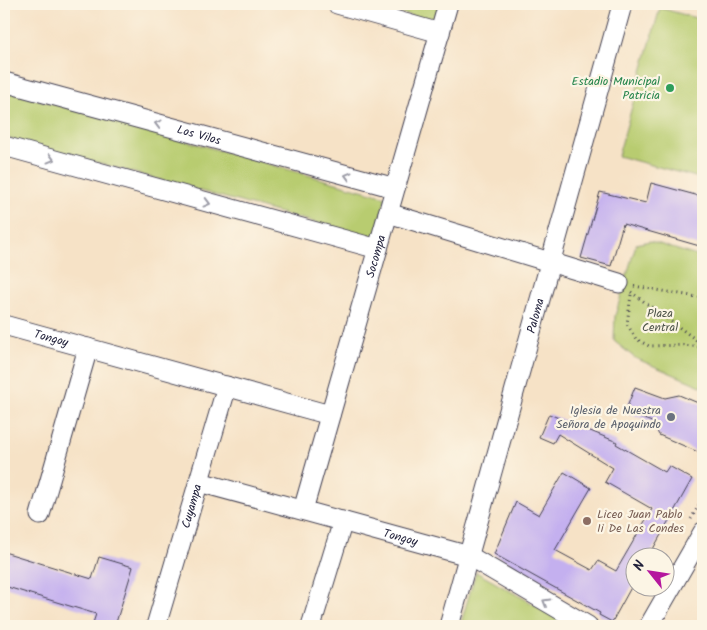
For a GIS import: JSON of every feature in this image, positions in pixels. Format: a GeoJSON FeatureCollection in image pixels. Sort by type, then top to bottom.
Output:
{"type":"FeatureCollection","features":[{"type":"Feature","properties":{"kind":"street"},"geometry":{"type":"LineString","coordinates":[[337,4],[390,11],[440,33]]}},
{"type":"Feature","properties":{"kind":"street","name":"Socompa"},"geometry":{"type":"LineString","coordinates":[[303,510],[448,4]]}},
{"type":"Feature","properties":{"kind":"street","name":"Paloma"},"geometry":{"type":"LineString","coordinates":[[449,626],[622,4]]}},
{"type":"Feature","properties":{"kind":"street","name":"Los Vilos"},"geometry":{"type":"LineString","coordinates":[[4,82],[395,188]]}},
{"type":"Feature","properties":{"kind":"street"},"geometry":{"type":"LineString","coordinates":[[4,146],[378,250]]}},
{"type":"Feature","properties":{"kind":"street"},"geometry":{"type":"LineString","coordinates":[[388,213],[551,262],[625,288]]}},
{"type":"Feature","properties":{"kind":"street","name":"Tongoy"},"geometry":{"type":"LineString","coordinates":[[4,325],[330,415]]}},
{"type":"Feature","properties":{"kind":"street"},"geometry":{"type":"LineString","coordinates":[[40,515],[88,348]]}},
{"type":"Feature","properties":{"kind":"street","name":"Cuyampa"},"geometry":{"type":"LineString","coordinates":[[156,626],[227,386]]}},
{"type":"Feature","properties":{"kind":"street","name":"Tongoy"},"geometry":{"type":"LineString","coordinates":[[198,482],[470,556],[588,626]]}},
{"type":"Feature","properties":{"kind":"street"},"geometry":{"type":"LineString","coordinates":[[311,626],[343,521]]}},
{"type":"Feature","properties":{"kind":"street"},"geometry":{"type":"LineString","coordinates":[[649,626],[703,532]]}},
{"type":"Feature","properties":{"kind":"path"},"geometry":{"type":"LineString","coordinates":[[625,288],[703,298]]}},
{"type":"Feature","properties":{"kind":"path"},"geometry":{"type":"LineString","coordinates":[[625,288],[703,346]]}},
{"type":"Feature","properties":{"kind":"path"},"geometry":{"type":"LineString","coordinates":[[625,288],[628,306],[627,324],[636,339],[649,346],[703,346]]}},
{"type":"Feature","properties":{"kind":"green space"},"geometry":{"type":"Polygon","coordinates":[[[400,4],[440,4],[435,23],[398,12],[400,4]]]}},
{"type":"Feature","properties":{"kind":"green space","name":"Estadio Municipal Patricia"},"geometry":{"type":"Polygon","coordinates":[[[660,8],[703,20],[703,179],[618,156],[660,8]]]}},
{"type":"Feature","properties":{"kind":"green space"},"geometry":{"type":"Polygon","coordinates":[[[4,90],[386,197],[375,239],[4,137],[4,90]]]}},
{"type":"Feature","properties":{"kind":"green space","name":"Plaza Central"},"geometry":{"type":"Polygon","coordinates":[[[650,241],[703,258],[703,387],[635,358],[614,341],[615,316],[636,244],[650,241]]]}},
{"type":"Feature","properties":{"kind":"green space"},"geometry":{"type":"Polygon","coordinates":[[[476,572],[573,626],[460,626],[476,572]]]}},
{"type":"Feature","properties":{"kind":"building"},"geometry":{"type":"Polygon","coordinates":[[[651,183],[703,197],[703,247],[623,224],[611,266],[581,258],[600,192],[646,203],[651,183]]]}},
{"type":"Feature","properties":{"kind":"building","name":"Iglesia de Nuestra Señora de Apoquindo"},"geometry":{"type":"Polygon","coordinates":[[[635,387],[665,398],[679,395],[703,405],[703,439],[698,452],[659,435],[652,422],[625,412],[635,387]]]}},
{"type":"Feature","properties":{"kind":"building"},"geometry":{"type":"Polygon","coordinates":[[[549,414],[617,442],[616,444],[665,472],[669,466],[692,479],[654,548],[629,548],[652,509],[605,482],[613,468],[558,434],[553,443],[539,437],[549,414]]]}},
{"type":"Feature","properties":{"kind":"building"},"geometry":{"type":"Polygon","coordinates":[[[564,472],[591,488],[555,550],[592,570],[598,561],[616,571],[624,557],[625,598],[612,622],[599,615],[600,613],[494,554],[516,502],[539,515],[564,472]]]}},
{"type":"Feature","properties":{"kind":"building"},"geometry":{"type":"Polygon","coordinates":[[[4,552],[92,579],[99,557],[133,567],[115,626],[92,626],[96,614],[4,586],[4,552]]]}},
{"type":"Feature","properties":{"kind":"place","name":"Estadio Municipal Patricia"},"geometry":{"type":"Point","coordinates":[670,88]}},
{"type":"Feature","properties":{"kind":"place","name":"Iglesia de Nuestra Señora de Apoquindo"},"geometry":{"type":"Point","coordinates":[671,417]}},
{"type":"Feature","properties":{"kind":"place","name":"Liceo Juan Pablo Ii De Las Condes"},"geometry":{"type":"Point","coordinates":[587,521]}}]}
